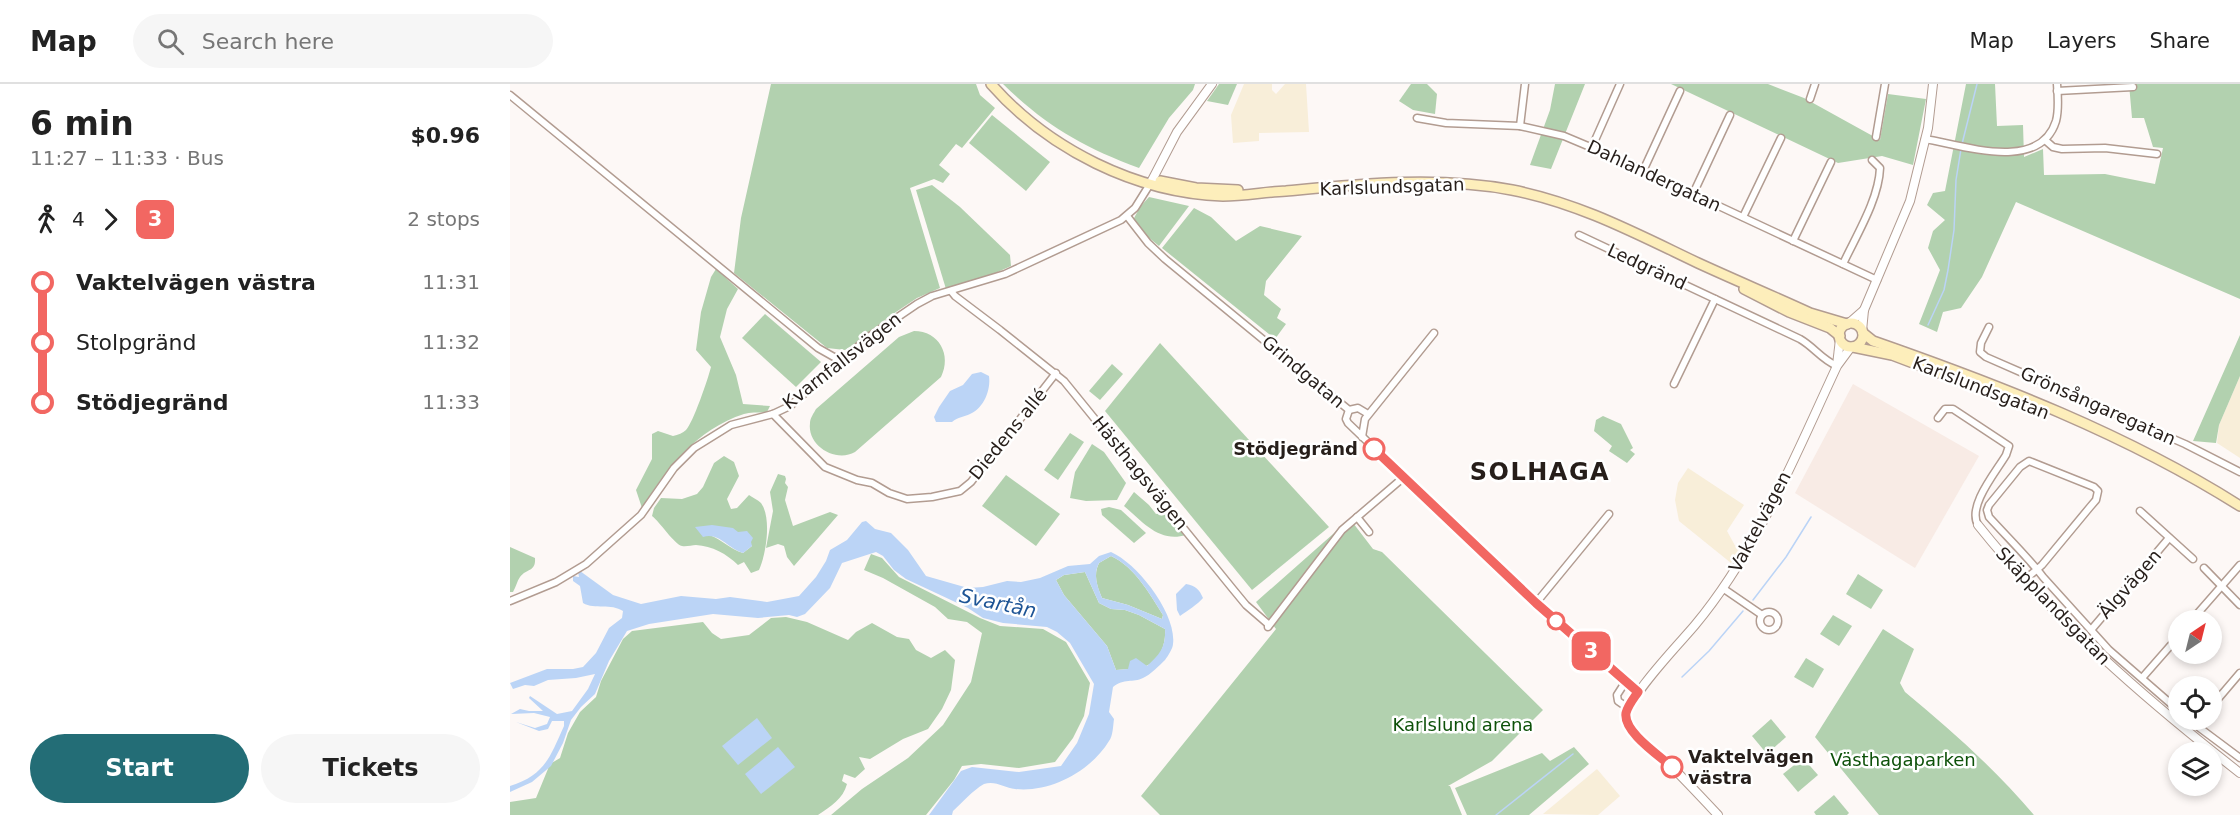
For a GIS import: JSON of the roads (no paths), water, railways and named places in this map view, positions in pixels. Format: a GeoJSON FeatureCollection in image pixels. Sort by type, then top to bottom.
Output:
{"type":"FeatureCollection","features":[{"type":"Feature","properties":{"kind":"main road","name":"Karlslundsgatan"},"geometry":{"type":"LineString","coordinates":[[991,84],[1025,116],[1052,137],[1151,182],[1196,188],[1285,191],[1401,183],[1471,184],[1512,190],[1595,214],[1810,314],[1847,324]]}},
{"type":"Feature","properties":{"kind":"main road","name":"Karlslundsgatan"},"geometry":{"type":"LineString","coordinates":[[1700,264],[1775,306],[1830,328],[1840,337]]}},
{"type":"Feature","properties":{"kind":"main road"},"geometry":{"type":"LineString","coordinates":[[1847,324],[1857,325],[1862,332],[1861,342],[1852,347],[1846,346],[1840,337],[1841,329],[1847,324]]}},
{"type":"Feature","properties":{"kind":"main road","name":"Karlslundsgatan"},"geometry":{"type":"LineString","coordinates":[[1862,332],[1873,341],[1996,386],[2156,457],[2240,506]]}},
{"type":"Feature","properties":{"kind":"main road","name":"Karlslundsgatan"},"geometry":{"type":"LineString","coordinates":[[1852,347],[1892,355],[2107,435]]}},
{"type":"Feature","properties":{"kind":"main road","name":"Karlslundsgatan"},"geometry":{"type":"LineString","coordinates":[[2203,484],[2240,514]]}},
{"type":"Feature","properties":{"kind":"street"},"geometry":{"type":"LineString","coordinates":[[1151,182],[1183,122],[1212,84]]}},
{"type":"Feature","properties":{"kind":"street"},"geometry":{"type":"LineString","coordinates":[[1520,126],[1526,84]]}},
{"type":"Feature","properties":{"kind":"street"},"geometry":{"type":"LineString","coordinates":[[1593,147],[1620,84]]}},
{"type":"Feature","properties":{"kind":"street"},"geometry":{"type":"LineString","coordinates":[[1810,99],[1815,84]]}},
{"type":"Feature","properties":{"kind":"street"},"geometry":{"type":"LineString","coordinates":[[1876,137],[1885,84]]}},
{"type":"Feature","properties":{"kind":"street"},"geometry":{"type":"LineString","coordinates":[[1862,332],[1864,310],[1910,201],[1926,139],[1933,84]]}},
{"type":"Feature","properties":{"kind":"street"},"geometry":{"type":"LineString","coordinates":[[1926,139],[1992,151],[2015,152],[2033,147],[2045,140],[2055,122],[2057,88],[2133,87]]}},
{"type":"Feature","properties":{"kind":"street"},"geometry":{"type":"LineString","coordinates":[[1643,171],[1680,91]]}},
{"type":"Feature","properties":{"kind":"street"},"geometry":{"type":"LineString","coordinates":[[510,95],[818,348],[841,361]]}},
{"type":"Feature","properties":{"kind":"street"},"geometry":{"type":"LineString","coordinates":[[1693,194],[1730,115]]}},
{"type":"Feature","properties":{"kind":"street","name":"Dahlandergatan"},"geometry":{"type":"LineString","coordinates":[[1417,118],[1446,123],[1520,126],[1564,136],[1593,147],[1877,280]]}},
{"type":"Feature","properties":{"kind":"street"},"geometry":{"type":"LineString","coordinates":[[1743,217],[1781,138]]}},
{"type":"Feature","properties":{"kind":"street"},"geometry":{"type":"LineString","coordinates":[[2045,140],[2054,147],[2062,149],[2105,148],[2157,154]]}},
{"type":"Feature","properties":{"kind":"street"},"geometry":{"type":"LineString","coordinates":[[1844,264],[1867,213],[1879,177],[1880,168],[1872,160]]}},
{"type":"Feature","properties":{"kind":"street"},"geometry":{"type":"LineString","coordinates":[[1793,241],[1831,162]]}},
{"type":"Feature","properties":{"kind":"street","name":"Kvarnfallsvägen"},"geometry":{"type":"LineString","coordinates":[[510,601],[556,582],[606,548],[641,516],[670,474],[693,448],[731,425],[773,414],[795,402],[841,361],[900,314],[925,300],[1005,274],[1127,216],[1142,199],[1151,182]]}},
{"type":"Feature","properties":{"kind":"street","name":"Grindgatan"},"geometry":{"type":"LineString","coordinates":[[1127,216],[1148,243],[1165,259],[1349,410],[1348,423],[1362,437],[1536,603],[1638,692]]}},
{"type":"Feature","properties":{"kind":"street","name":"Ledgränd"},"geometry":{"type":"LineString","coordinates":[[1579,235],[1800,339],[1824,360],[1837,366]]}},
{"type":"Feature","properties":{"kind":"street","name":"Hästhagsvägen"},"geometry":{"type":"LineString","coordinates":[[951,291],[1056,373],[1232,588],[1268,624],[1268,627],[1342,530],[1357,517]]}},
{"type":"Feature","properties":{"kind":"street"},"geometry":{"type":"LineString","coordinates":[[1674,384],[1715,299]]}},
{"type":"Feature","properties":{"kind":"street"},"geometry":{"type":"LineString","coordinates":[[1847,324],[1864,310]]}},
{"type":"Feature","properties":{"kind":"street","name":"Grönsångaregatan"},"geometry":{"type":"LineString","coordinates":[[1989,327],[1979,348],[1982,355],[2185,444],[2240,472]]}},
{"type":"Feature","properties":{"kind":"street"},"geometry":{"type":"LineString","coordinates":[[1362,437],[1363,423],[1368,414],[1434,333]]}},
{"type":"Feature","properties":{"kind":"street","name":"Vaktelvägen"},"geometry":{"type":"LineString","coordinates":[[1837,366],[1840,337]]}},
{"type":"Feature","properties":{"kind":"street","name":"Vaktelvägen"},"geometry":{"type":"LineString","coordinates":[[1628,708],[1638,692],[1724,589],[1745,556],[1837,366],[1852,347]]}},
{"type":"Feature","properties":{"kind":"street","name":"Diedens allé"},"geometry":{"type":"LineString","coordinates":[[773,414],[816,460],[836,473],[872,483],[889,493],[907,499],[932,497],[960,491],[970,482],[1056,373]]}},
{"type":"Feature","properties":{"kind":"street"},"geometry":{"type":"LineString","coordinates":[[1349,410],[1358,408],[1368,414]]}},
{"type":"Feature","properties":{"kind":"street","name":"Skäpplandsgatan"},"geometry":{"type":"LineString","coordinates":[[1938,418],[1945,409],[1953,409],[2008,446],[2006,455],[1976,505],[1975,520],[2023,580],[2128,682],[2192,737],[2240,773]]}},
{"type":"Feature","properties":{"kind":"street"},"geometry":{"type":"LineString","coordinates":[[2023,580],[2037,569],[2097,496],[2096,489],[2029,461],[2020,466],[1989,505],[1987,513],[2037,569],[2091,630],[2109,650],[2168,701]]}},
{"type":"Feature","properties":{"kind":"street"},"geometry":{"type":"LineString","coordinates":[[1369,532],[1357,517],[1404,477]]}},
{"type":"Feature","properties":{"kind":"street"},"geometry":{"type":"LineString","coordinates":[[2140,511],[2193,559]]}},
{"type":"Feature","properties":{"kind":"street"},"geometry":{"type":"LineString","coordinates":[[1536,603],[1609,514]]}},
{"type":"Feature","properties":{"kind":"street","name":"Älgvägen"},"geometry":{"type":"LineString","coordinates":[[2091,630],[2169,538]]}},
{"type":"Feature","properties":{"kind":"street"},"geometry":{"type":"LineString","coordinates":[[2201,610],[2240,565]]}},
{"type":"Feature","properties":{"kind":"street"},"geometry":{"type":"LineString","coordinates":[[2204,568],[2240,605]]}},
{"type":"Feature","properties":{"kind":"street"},"geometry":{"type":"LineString","coordinates":[[1724,589],[1762,615]]}},
{"type":"Feature","properties":{"kind":"street"},"geometry":{"type":"LineString","coordinates":[[2142,678],[2168,648]]}},
{"type":"Feature","properties":{"kind":"street"},"geometry":{"type":"LineString","coordinates":[[2222,694],[2240,673]]}},
{"type":"Feature","properties":{"kind":"street"},"geometry":{"type":"LineString","coordinates":[[1626,681],[1617,695],[1618,701],[1628,708],[1626,719],[1637,735],[1667,762],[1718,815]]}},
{"type":"Feature","properties":{"kind":"street"},"geometry":{"type":"LineString","coordinates":[[2207,730],[2240,758]]}},
{"type":"Feature","properties":{"kind":"water"},"geometry":{"type":"Polygon","coordinates":[[[981,372],[989,376],[989,381],[988,393],[979,408],[952,422],[936,422],[934,417],[950,391],[963,385],[972,374],[981,372]]]}},
{"type":"Feature","properties":{"kind":"water","name":"Svartån"},"geometry":{"type":"Polygon","coordinates":[[[866,521],[875,529],[891,533],[908,550],[926,576],[968,588],[1040,578],[1068,566],[1090,564],[1099,556],[1111,552],[1143,578],[1162,605],[1173,632],[1172,648],[1165,660],[1149,675],[1121,682],[1113,687],[1109,712],[1114,719],[1111,736],[1101,752],[1081,770],[1068,778],[1042,787],[1015,789],[992,783],[984,784],[953,811],[952,815],[929,815],[961,771],[972,767],[1019,772],[1061,766],[1077,743],[1089,714],[1094,684],[1070,643],[1057,632],[1047,627],[1003,623],[983,618],[968,608],[906,579],[876,552],[842,563],[830,588],[805,614],[797,617],[789,615],[758,618],[713,614],[649,624],[627,631],[609,661],[595,694],[571,720],[563,743],[551,766],[532,782],[510,792],[510,786],[522,782],[545,764],[564,726],[564,721],[552,721],[548,729],[539,731],[516,722],[535,728],[547,724],[550,717],[534,713],[511,714],[520,709],[543,711],[529,698],[530,696],[557,714],[572,711],[588,689],[595,674],[548,680],[534,686],[525,685],[513,689],[510,683],[547,669],[583,667],[596,653],[609,628],[622,618],[623,611],[618,609],[583,603],[580,586],[573,581],[573,576],[579,577],[578,572],[580,571],[613,595],[641,604],[681,596],[716,599],[730,597],[767,602],[799,596],[816,577],[830,550],[847,540],[862,522],[866,521]],[[1111,556],[1099,563],[1096,572],[1097,585],[1102,598],[1128,605],[1162,619],[1163,615],[1141,581],[1120,561],[1111,556]],[[1085,572],[1064,575],[1056,580],[1064,595],[1107,646],[1116,670],[1128,669],[1130,661],[1136,658],[1147,666],[1161,650],[1165,629],[1139,615],[1125,610],[1111,609],[1099,603],[1085,572]]]}},
{"type":"Feature","properties":{"kind":"water"},"geometry":{"type":"Polygon","coordinates":[[[712,525],[733,528],[738,532],[747,531],[753,538],[752,546],[743,553],[714,537],[703,537],[695,527],[712,525]]]}},
{"type":"Feature","properties":{"kind":"water"},"geometry":{"type":"Polygon","coordinates":[[[1186,584],[1197,588],[1203,598],[1180,616],[1177,610],[1176,594],[1186,584]]]}},
{"type":"Feature","properties":{"kind":"water"},"geometry":{"type":"Polygon","coordinates":[[[757,718],[772,738],[738,765],[722,746],[757,718]]]}},
{"type":"Feature","properties":{"kind":"water"},"geometry":{"type":"Polygon","coordinates":[[[778,747],[795,767],[761,794],[745,774],[778,747]]]}},
{"type":"Feature","properties":{"kind":"waterway"},"geometry":{"type":"LineString","coordinates":[[1962,144],[1977,84]]}},
{"type":"Feature","properties":{"kind":"waterway"},"geometry":{"type":"LineString","coordinates":[[1928,325],[1944,290],[1948,270],[1961,149]]}},
{"type":"Feature","properties":{"kind":"waterway"},"geometry":{"type":"LineString","coordinates":[[1753,600],[1786,557],[1811,517]]}},
{"type":"Feature","properties":{"kind":"waterway"},"geometry":{"type":"LineString","coordinates":[[1682,677],[1709,651],[1743,611]]}},
{"type":"Feature","properties":{"kind":"waterway"},"geometry":{"type":"LineString","coordinates":[[1496,815],[1573,754]]}},
{"type":"Feature","properties":{"kind":"place","name":"Stödjegränd"},"geometry":{"type":"Point","coordinates":[1374,449]}},
{"type":"Feature","properties":{"kind":"place","name":"Vaktelvägen västra"},"geometry":{"type":"Point","coordinates":[1672,767]}},
{"type":"Feature","properties":{"kind":"district","name":"SOLHAGA"},"geometry":{"type":"Point","coordinates":[1540,472]}},
{"type":"Feature","properties":{"kind":"park label","name":"Karlslund arena"},"geometry":{"type":"Point","coordinates":[1463,725]}},
{"type":"Feature","properties":{"kind":"park label","name":"Västhagaparken"},"geometry":{"type":"Point","coordinates":[1903,760]}}]}
